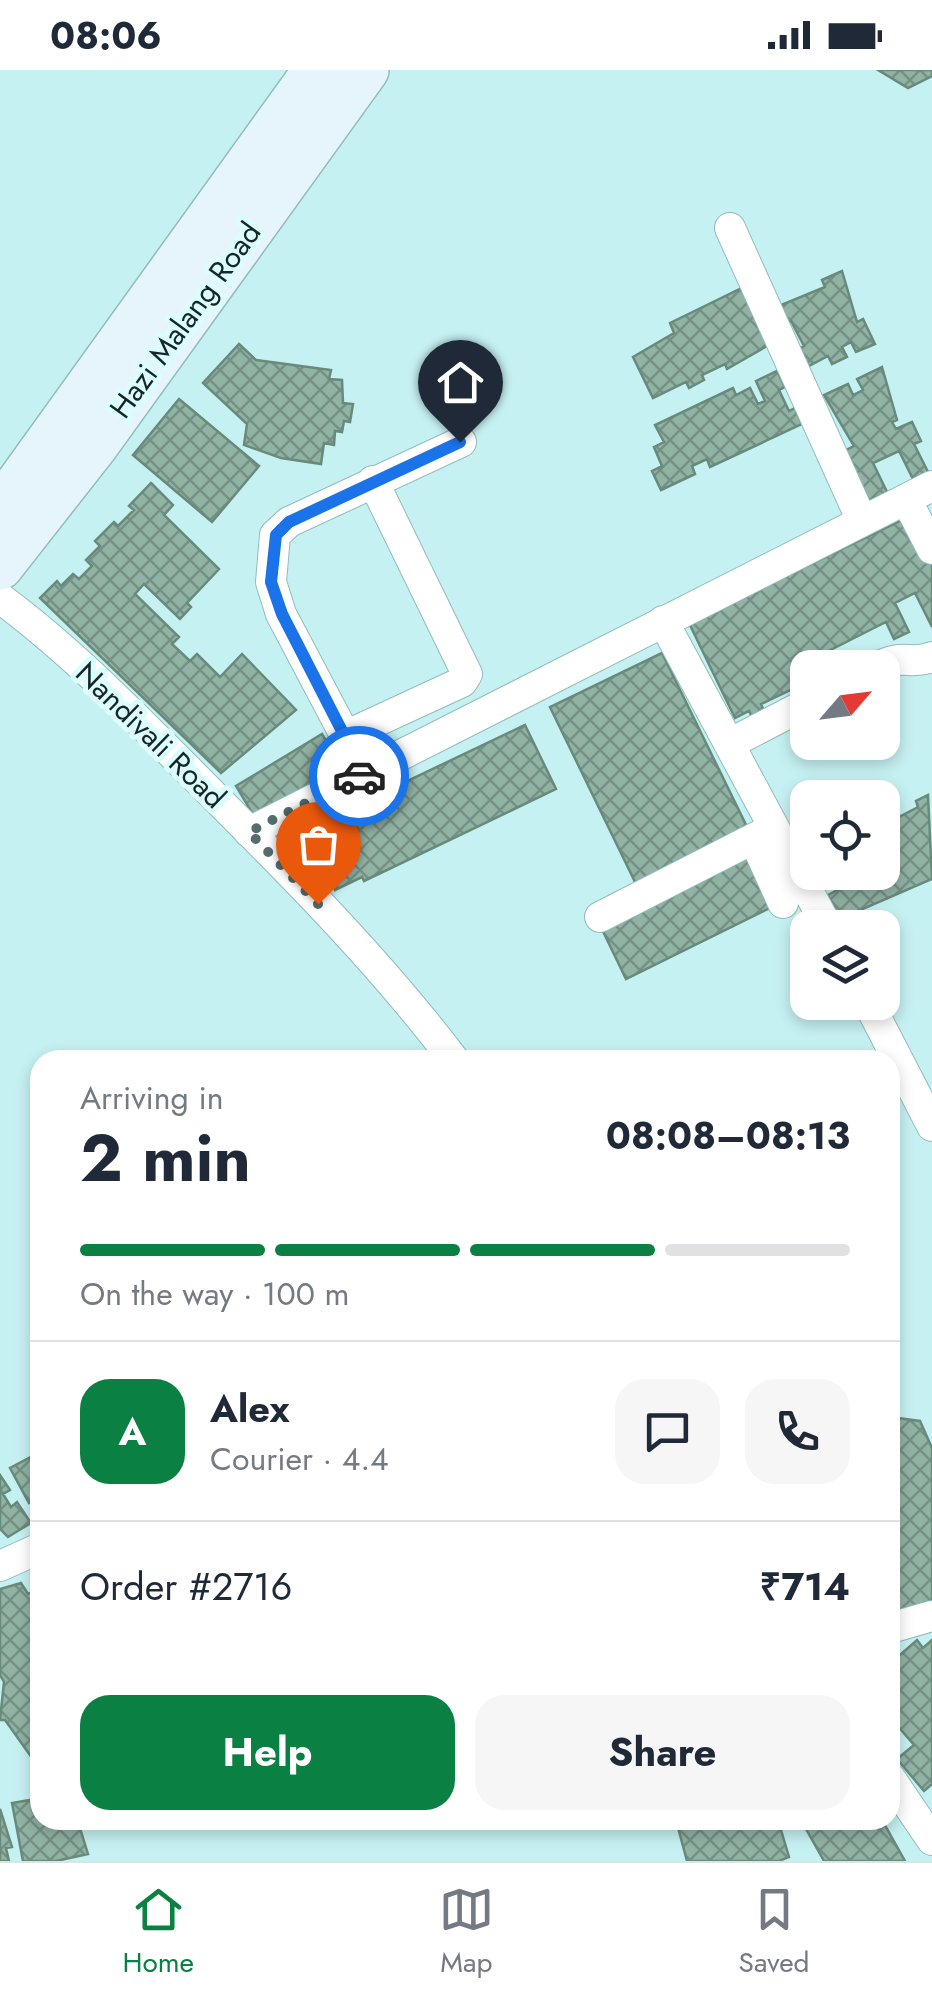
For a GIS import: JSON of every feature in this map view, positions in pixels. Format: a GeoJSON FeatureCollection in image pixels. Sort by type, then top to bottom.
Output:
{"type":"FeatureCollection","features":[{"type":"Feature","properties":{"kind":"main road","name":"Hazi Malang Road"},"geometry":{"type":"LineString","coordinates":[[0,567],[94,446],[275,162],[316,70]]}},
{"type":"Feature","properties":{"kind":"main road","name":"Hazi Malang Road"},"geometry":{"type":"LineString","coordinates":[[0,509],[275,162],[366,70]]}},
{"type":"Feature","properties":{"kind":"street"},"geometry":{"type":"LineString","coordinates":[[730,228],[862,521]]}},
{"type":"Feature","properties":{"kind":"street"},"geometry":{"type":"LineString","coordinates":[[364,774],[282,614],[271,582],[271,552],[276,535],[289,522],[460,442]]}},
{"type":"Feature","properties":{"kind":"street"},"geometry":{"type":"LineString","coordinates":[[346,736],[462,682],[467,674],[373,482]]}},
{"type":"Feature","properties":{"kind":"street"},"geometry":{"type":"LineString","coordinates":[[249,832],[919,492],[932,549]]}},
{"type":"Feature","properties":{"kind":"street","name":"Nandivali Road"},"geometry":{"type":"LineString","coordinates":[[0,598],[109,691],[249,832],[383,973],[446,1050]]}},
{"type":"Feature","properties":{"kind":"street"},"geometry":{"type":"LineString","coordinates":[[664,622],[729,744],[764,833],[783,903]]}},
{"type":"Feature","properties":{"kind":"street"},"geometry":{"type":"LineString","coordinates":[[900,658],[921,661],[932,657]]}},
{"type":"Feature","properties":{"kind":"street"},"geometry":{"type":"LineString","coordinates":[[729,744],[790,712]]}},
{"type":"Feature","properties":{"kind":"street"},"geometry":{"type":"LineString","coordinates":[[600,918],[764,833]]}},
{"type":"Feature","properties":{"kind":"street"},"geometry":{"type":"LineString","coordinates":[[764,833],[816,910]]}},
{"type":"Feature","properties":{"kind":"street"},"geometry":{"type":"LineString","coordinates":[[877,1020],[893,1050]]}},
{"type":"Feature","properties":{"kind":"street"},"geometry":{"type":"LineString","coordinates":[[900,1064],[932,1126]]}},
{"type":"Feature","properties":{"kind":"street"},"geometry":{"type":"LineString","coordinates":[[0,1566],[30,1552]]}},
{"type":"Feature","properties":{"kind":"street"},"geometry":{"type":"LineString","coordinates":[[900,1625],[932,1616]]}},
{"type":"Feature","properties":{"kind":"street"},"geometry":{"type":"LineString","coordinates":[[900,1793],[932,1840]]}},
{"type":"Feature","properties":{"kind":"building"},"geometry":{"type":"Polygon","coordinates":[[[878,70],[932,70],[932,76],[908,88],[878,70]]]}},
{"type":"Feature","properties":{"kind":"building"},"geometry":{"type":"Polygon","coordinates":[[[842,271],[857,322],[863,319],[875,344],[856,352],[851,342],[842,347],[847,357],[832,364],[828,356],[807,367],[798,349],[804,346],[791,321],[785,323],[776,307],[825,287],[822,280],[842,271]]]}},
{"type":"Feature","properties":{"kind":"building"},"geometry":{"type":"Polygon","coordinates":[[[746,286],[774,342],[727,369],[725,364],[702,375],[704,380],[689,388],[686,382],[653,398],[633,357],[674,333],[670,323],[746,286]]]}},
{"type":"Feature","properties":{"kind":"building"},"geometry":{"type":"Polygon","coordinates":[[[239,344],[256,360],[331,370],[329,379],[342,380],[343,403],[353,404],[350,422],[344,421],[342,432],[335,431],[334,445],[324,443],[321,464],[281,458],[244,445],[247,424],[203,383],[239,344]]]}},
{"type":"Feature","properties":{"kind":"building"},"geometry":{"type":"Polygon","coordinates":[[[882,367],[897,420],[892,422],[896,429],[912,422],[921,441],[914,444],[928,472],[913,479],[899,451],[873,463],[887,492],[867,502],[842,452],[854,446],[824,395],[848,384],[853,395],[863,390],[857,379],[882,367]]]}},
{"type":"Feature","properties":{"kind":"building"},"geometry":{"type":"Polygon","coordinates":[[[777,371],[785,387],[779,390],[789,411],[795,408],[802,424],[710,467],[707,459],[692,466],[695,474],[661,490],[652,471],[662,466],[654,447],[664,442],[655,425],[733,388],[736,395],[750,388],[758,404],[765,401],[756,381],[777,371]]]}},
{"type":"Feature","properties":{"kind":"building"},"geometry":{"type":"Polygon","coordinates":[[[179,399],[259,466],[212,522],[133,455],[179,399]]]}},
{"type":"Feature","properties":{"kind":"building"},"geometry":{"type":"Polygon","coordinates":[[[151,483],[173,505],[164,515],[219,569],[187,603],[191,607],[180,619],[144,584],[135,594],[179,637],[172,644],[190,661],[197,654],[220,677],[242,654],[296,710],[221,773],[40,598],[57,581],[61,586],[73,574],[79,579],[92,566],[86,560],[100,546],[95,541],[114,522],[118,526],[134,510],[129,506],[151,483]]]}},
{"type":"Feature","properties":{"kind":"building"},"geometry":{"type":"Polygon","coordinates":[[[910,516],[932,561],[932,627],[915,593],[895,603],[909,632],[894,639],[886,622],[831,650],[790,650],[790,690],[761,704],[765,713],[753,719],[749,711],[735,718],[689,623],[910,516]]]}},
{"type":"Feature","properties":{"kind":"building"},"geometry":{"type":"Polygon","coordinates":[[[662,653],[749,831],[637,886],[550,707],[662,653]]]}},
{"type":"Feature","properties":{"kind":"building"},"geometry":{"type":"Polygon","coordinates":[[[525,725],[556,789],[364,881],[362,877],[335,890],[328,875],[320,879],[307,852],[328,842],[319,823],[525,725]]]}},
{"type":"Feature","properties":{"kind":"building"},"geometry":{"type":"Polygon","coordinates":[[[322,734],[343,770],[257,821],[236,786],[322,734]]]}},
{"type":"Feature","properties":{"kind":"building"},"geometry":{"type":"Polygon","coordinates":[[[928,795],[932,879],[861,910],[836,910],[828,895],[837,890],[900,890],[900,816],[918,807],[916,801],[928,795]]]}},
{"type":"Feature","properties":{"kind":"building"},"geometry":{"type":"Polygon","coordinates":[[[745,853],[772,907],[626,979],[600,925],[745,853]]]}},
{"type":"Feature","properties":{"kind":"building"},"geometry":{"type":"Polygon","coordinates":[[[900,1418],[920,1421],[932,1448],[932,1607],[926,1602],[900,1613],[900,1418]]]}},
{"type":"Feature","properties":{"kind":"building"},"geometry":{"type":"Polygon","coordinates":[[[30,1457],[30,1502],[29,1503],[10,1468],[30,1457]]]}},
{"type":"Feature","properties":{"kind":"building"},"geometry":{"type":"Polygon","coordinates":[[[0,1475],[10,1490],[3,1494],[11,1507],[17,1502],[30,1524],[8,1537],[0,1529],[0,1475]]]}},
{"type":"Feature","properties":{"kind":"building"},"geometry":{"type":"Polygon","coordinates":[[[21,1583],[30,1593],[30,1755],[5,1720],[0,1720],[4,1682],[0,1675],[0,1589],[21,1583]]]}},
{"type":"Feature","properties":{"kind":"building"},"geometry":{"type":"Polygon","coordinates":[[[917,1640],[923,1648],[932,1640],[932,1784],[924,1791],[900,1763],[900,1757],[914,1745],[900,1729],[900,1655],[917,1640]]]}},
{"type":"Feature","properties":{"kind":"building"},"geometry":{"type":"Polygon","coordinates":[[[30,1800],[30,1830],[80,1830],[88,1854],[56,1861],[23,1861],[12,1803],[30,1800]]]}},
{"type":"Feature","properties":{"kind":"building"},"geometry":{"type":"Polygon","coordinates":[[[0,1809],[12,1847],[6,1848],[9,1861],[0,1861],[0,1809]]]}},
{"type":"Feature","properties":{"kind":"building"},"geometry":{"type":"Polygon","coordinates":[[[679,1830],[781,1830],[789,1857],[779,1861],[687,1861],[679,1830]]]}},
{"type":"Feature","properties":{"kind":"building"},"geometry":{"type":"Polygon","coordinates":[[[807,1830],[888,1830],[905,1861],[824,1861],[807,1830]]]}},
{"type":"Feature","properties":{"kind":"way so far"},"geometry":{"type":"LineString","coordinates":[[318,904],[249,832],[359,776]]}},
{"type":"Feature","properties":{"kind":"route"},"geometry":{"type":"LineString","coordinates":[[359,776],[364,774],[282,614],[271,582],[271,552],[276,535],[289,522],[460,442]]}}]}
